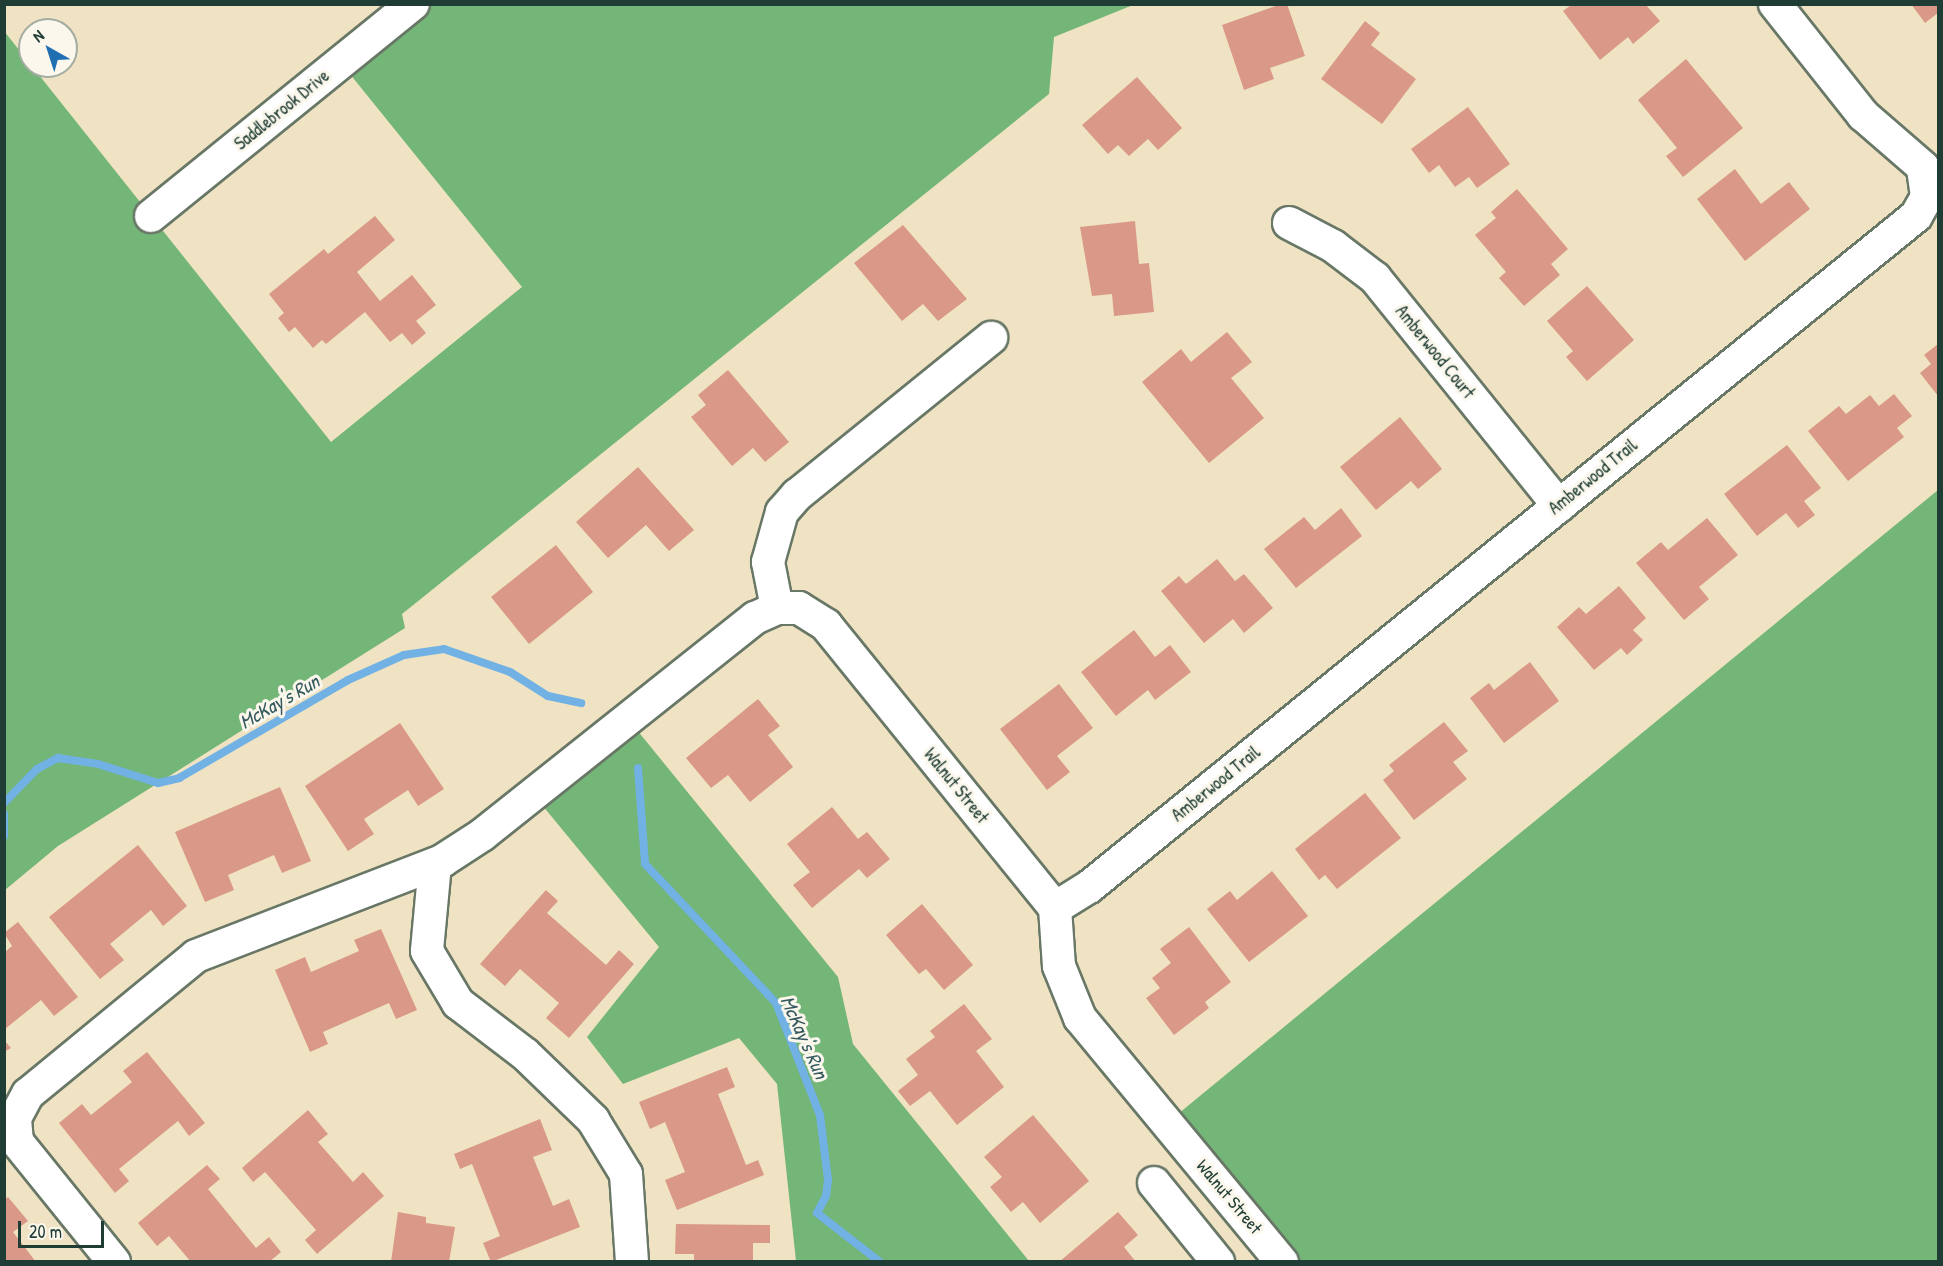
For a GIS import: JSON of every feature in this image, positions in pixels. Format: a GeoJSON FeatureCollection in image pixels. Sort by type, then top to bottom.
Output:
{"type":"FeatureCollection","features":[{"type":"Feature","properties":{"kind":"street","name":"Saddlebrook Drive"},"geometry":{"type":"LineString","coordinates":[[151,216],[413,4]]}},
{"type":"Feature","properties":{"kind":"street","name":"Amberwood Trail"},"geometry":{"type":"LineString","coordinates":[[1055,908],[1096,881],[1916,216],[1924,205],[1928,181],[1923,167],[1863,115],[1775,4]]}},
{"type":"Feature","properties":{"kind":"street","name":"Amberwood Court"},"geometry":{"type":"LineString","coordinates":[[1289,223],[1333,246],[1375,278],[1559,506]]}},
{"type":"Feature","properties":{"kind":"street"},"geometry":{"type":"LineString","coordinates":[[114,1262],[17,1142],[15,1118],[28,1094],[196,956],[435,864],[482,835],[755,618],[777,609],[768,562],[783,512],[797,495],[991,338]]}},
{"type":"Feature","properties":{"kind":"street","name":"Walnut Street"},"geometry":{"type":"LineString","coordinates":[[777,609],[799,608],[826,625],[1055,908],[1059,966],[1080,1018],[1282,1262]]}},
{"type":"Feature","properties":{"kind":"street"},"geometry":{"type":"LineString","coordinates":[[435,864],[427,951],[458,1003],[525,1054],[592,1120],[626,1174],[632,1262]]}},
{"type":"Feature","properties":{"kind":"street"},"geometry":{"type":"LineString","coordinates":[[1154,1183],[1218,1262]]}},
{"type":"Feature","properties":{"kind":"green space"},"geometry":{"type":"Polygon","coordinates":[[[413,5],[1133,5],[1054,37],[1049,94],[402,614],[405,628],[58,846],[5,890],[4,31],[18,49],[18,78],[41,78],[331,442],[522,287],[341,63],[413,5]]]}},
{"type":"Feature","properties":{"kind":"green space"},"geometry":{"type":"Polygon","coordinates":[[[1938,490],[1938,1261],[1282,1261],[1167,1123],[1938,490]]]}},
{"type":"Feature","properties":{"kind":"green space"},"geometry":{"type":"Polygon","coordinates":[[[628,719],[838,977],[853,1044],[1029,1261],[796,1261],[777,1084],[739,1038],[623,1084],[587,1037],[659,947],[533,794],[628,719]]]}},
{"type":"Feature","properties":{"kind":"building"},"geometry":{"type":"Polygon","coordinates":[[[1281,4],[1287,4],[1305,56],[1270,68],[1274,79],[1244,90],[1222,25],[1281,4]]]}},
{"type":"Feature","properties":{"kind":"building"},"geometry":{"type":"Polygon","coordinates":[[[1911,4],[1938,4],[1938,13],[1925,23],[1911,4]]]}},
{"type":"Feature","properties":{"kind":"building"},"geometry":{"type":"Polygon","coordinates":[[[1571,5],[1646,5],[1660,21],[1633,44],[1628,37],[1600,60],[1563,11],[1571,5]]]}},
{"type":"Feature","properties":{"kind":"building"},"geometry":{"type":"Polygon","coordinates":[[[1365,21],[1380,33],[1371,45],[1416,79],[1382,124],[1321,79],[1365,21]]]}},
{"type":"Feature","properties":{"kind":"building"},"geometry":{"type":"Polygon","coordinates":[[[1686,59],[1743,128],[1683,177],[1666,156],[1677,148],[1638,100],[1686,59]]]}},
{"type":"Feature","properties":{"kind":"building"},"geometry":{"type":"Polygon","coordinates":[[[1137,77],[1182,128],[1158,150],[1148,139],[1129,156],[1118,145],[1108,154],[1082,125],[1137,77]]]}},
{"type":"Feature","properties":{"kind":"building"},"geometry":{"type":"Polygon","coordinates":[[[1468,107],[1510,164],[1477,188],[1469,177],[1455,187],[1439,165],[1429,173],[1411,149],[1468,107]]]}},
{"type":"Feature","properties":{"kind":"building"},"geometry":{"type":"Polygon","coordinates":[[[1735,169],[1761,204],[1789,182],[1810,209],[1745,261],[1697,199],[1735,169]]]}},
{"type":"Feature","properties":{"kind":"building"},"geometry":{"type":"Polygon","coordinates":[[[1517,189],[1568,249],[1551,264],[1560,275],[1524,306],[1499,278],[1506,272],[1475,235],[1496,218],[1491,212],[1517,189]]]}},
{"type":"Feature","properties":{"kind":"building"},"geometry":{"type":"Polygon","coordinates":[[[375,216],[395,240],[357,272],[380,301],[412,275],[436,305],[416,321],[426,333],[412,345],[402,333],[390,342],[365,312],[326,344],[322,340],[313,348],[295,327],[289,332],[278,318],[284,313],[269,294],[324,249],[328,254],[375,216]]]}},
{"type":"Feature","properties":{"kind":"building"},"geometry":{"type":"Polygon","coordinates":[[[1135,221],[1139,264],[1149,263],[1154,312],[1114,316],[1112,294],[1092,296],[1080,227],[1135,221]]]}},
{"type":"Feature","properties":{"kind":"building"},"geometry":{"type":"Polygon","coordinates":[[[903,225],[967,299],[938,321],[923,304],[902,321],[854,263],[903,225]]]}},
{"type":"Feature","properties":{"kind":"building"},"geometry":{"type":"Polygon","coordinates":[[[1587,286],[1634,340],[1587,381],[1566,357],[1573,351],[1547,321],[1587,286]]]}},
{"type":"Feature","properties":{"kind":"building"},"geometry":{"type":"Polygon","coordinates":[[[1227,332],[1252,362],[1231,378],[1264,418],[1209,463],[1142,382],[1181,349],[1191,362],[1227,332]]]}},
{"type":"Feature","properties":{"kind":"building"},"geometry":{"type":"Polygon","coordinates":[[[1938,344],[1938,396],[1920,373],[1931,364],[1924,355],[1938,344]]]}},
{"type":"Feature","properties":{"kind":"building"},"geometry":{"type":"Polygon","coordinates":[[[728,370],[789,442],[765,462],[753,448],[732,466],[691,417],[706,405],[698,395],[728,370]]]}},
{"type":"Feature","properties":{"kind":"building"},"geometry":{"type":"Polygon","coordinates":[[[1894,394],[1912,416],[1897,428],[1904,437],[1848,481],[1808,431],[1839,406],[1846,414],[1870,395],[1879,406],[1894,394]]]}},
{"type":"Feature","properties":{"kind":"building"},"geometry":{"type":"Polygon","coordinates":[[[1400,417],[1442,469],[1418,489],[1411,481],[1376,510],[1340,467],[1400,417]]]}},
{"type":"Feature","properties":{"kind":"building"},"geometry":{"type":"Polygon","coordinates":[[[1787,445],[1821,488],[1804,501],[1815,515],[1798,528],[1786,513],[1757,536],[1724,494],[1787,445]]]}},
{"type":"Feature","properties":{"kind":"building"},"geometry":{"type":"Polygon","coordinates":[[[638,467],[694,530],[669,551],[646,525],[608,558],[576,522],[638,467]]]}},
{"type":"Feature","properties":{"kind":"building"},"geometry":{"type":"Polygon","coordinates":[[[1341,508],[1362,536],[1296,588],[1264,549],[1304,517],[1315,530],[1341,508]]]}},
{"type":"Feature","properties":{"kind":"building"},"geometry":{"type":"Polygon","coordinates":[[[1707,518],[1738,555],[1699,587],[1709,599],[1684,620],[1636,563],[1661,542],[1668,550],[1707,518]]]}},
{"type":"Feature","properties":{"kind":"building"},"geometry":{"type":"Polygon","coordinates":[[[556,545],[593,592],[529,644],[491,597],[556,545]]]}},
{"type":"Feature","properties":{"kind":"building"},"geometry":{"type":"Polygon","coordinates":[[[1217,559],[1235,581],[1244,574],[1273,608],[1244,633],[1233,619],[1204,643],[1161,591],[1179,576],[1186,584],[1217,559]]]}},
{"type":"Feature","properties":{"kind":"building"},"geometry":{"type":"Polygon","coordinates":[[[1619,586],[1646,618],[1633,630],[1643,640],[1627,655],[1621,648],[1594,670],[1557,627],[1579,607],[1586,614],[1619,586]]]}},
{"type":"Feature","properties":{"kind":"building"},"geometry":{"type":"Polygon","coordinates":[[[1134,630],[1155,657],[1170,645],[1191,672],[1155,700],[1148,690],[1116,716],[1081,672],[1134,630]]]}},
{"type":"Feature","properties":{"kind":"building"},"geometry":{"type":"Polygon","coordinates":[[[1530,662],[1559,701],[1504,743],[1470,698],[1489,683],[1494,690],[1530,662]]]}},
{"type":"Feature","properties":{"kind":"building"},"geometry":{"type":"Polygon","coordinates":[[[1059,684],[1093,728],[1057,756],[1070,772],[1047,790],[1000,729],[1059,684]]]}},
{"type":"Feature","properties":{"kind":"building"},"geometry":{"type":"Polygon","coordinates":[[[758,699],[780,726],[768,735],[793,767],[750,802],[728,775],[711,788],[686,758],[758,699]]]}},
{"type":"Feature","properties":{"kind":"building"},"geometry":{"type":"Polygon","coordinates":[[[1444,722],[1468,751],[1453,762],[1467,779],[1414,820],[1383,780],[1394,771],[1389,765],[1444,722]]]}},
{"type":"Feature","properties":{"kind":"building"},"geometry":{"type":"Polygon","coordinates":[[[400,723],[444,789],[418,806],[408,790],[364,819],[374,834],[348,851],[305,786],[400,723]]]}},
{"type":"Feature","properties":{"kind":"building"},"geometry":{"type":"Polygon","coordinates":[[[280,787],[311,861],[282,873],[274,855],[228,875],[234,890],[205,902],[175,832],[280,787]]]}},
{"type":"Feature","properties":{"kind":"building"},"geometry":{"type":"Polygon","coordinates":[[[1365,793],[1401,838],[1337,889],[1325,875],[1319,880],[1295,849],[1365,793]]]}},
{"type":"Feature","properties":{"kind":"building"},"geometry":{"type":"Polygon","coordinates":[[[832,807],[858,839],[867,832],[890,859],[867,878],[859,869],[812,908],[793,885],[810,872],[787,844],[832,807]]]}},
{"type":"Feature","properties":{"kind":"building"},"geometry":{"type":"Polygon","coordinates":[[[138,845],[187,906],[163,926],[151,910],[110,944],[124,960],[100,979],[49,917],[138,845]]]}},
{"type":"Feature","properties":{"kind":"building"},"geometry":{"type":"Polygon","coordinates":[[[1272,871],[1308,916],[1249,962],[1207,909],[1230,891],[1237,900],[1272,871]]]}},
{"type":"Feature","properties":{"kind":"building"},"geometry":{"type":"Polygon","coordinates":[[[546,890],[558,901],[547,913],[606,965],[619,950],[634,964],[569,1038],[546,1018],[559,1003],[520,969],[505,986],[480,964],[546,890]]]}},
{"type":"Feature","properties":{"kind":"building"},"geometry":{"type":"Polygon","coordinates":[[[922,904],[973,965],[944,990],[926,969],[919,974],[886,935],[922,904]]]}},
{"type":"Feature","properties":{"kind":"building"},"geometry":{"type":"Polygon","coordinates":[[[18,922],[78,997],[54,1016],[41,1000],[5,1029],[5,952],[12,946],[4,933],[18,922]]]}},
{"type":"Feature","properties":{"kind":"building"},"geometry":{"type":"Polygon","coordinates":[[[1189,927],[1231,982],[1205,1002],[1209,1008],[1174,1035],[1146,998],[1160,988],[1152,978],[1171,963],[1160,949],[1189,927]]]}},
{"type":"Feature","properties":{"kind":"building"},"geometry":{"type":"Polygon","coordinates":[[[381,929],[417,1010],[396,1019],[389,1003],[323,1032],[328,1044],[310,1052],[275,970],[305,957],[311,972],[359,951],[354,940],[381,929]]]}},
{"type":"Feature","properties":{"kind":"building"},"geometry":{"type":"Polygon","coordinates":[[[964,1004],[992,1039],[976,1051],[1004,1087],[957,1125],[930,1091],[910,1106],[898,1091],[918,1075],[906,1059],[935,1037],[930,1031],[964,1004]]]}},
{"type":"Feature","properties":{"kind":"building"},"geometry":{"type":"Polygon","coordinates":[[[4,1040],[11,1048],[4,1052],[4,1040]]]}},
{"type":"Feature","properties":{"kind":"building"},"geometry":{"type":"Polygon","coordinates":[[[147,1052],[205,1123],[189,1136],[178,1121],[119,1169],[129,1181],[115,1193],[59,1123],[82,1104],[91,1115],[132,1082],[123,1071],[147,1052]]]}},
{"type":"Feature","properties":{"kind":"building"},"geometry":{"type":"Polygon","coordinates":[[[727,1067],[735,1087],[718,1094],[746,1165],[758,1160],[764,1175],[677,1210],[665,1180],[685,1172],[665,1122],[650,1129],[639,1102],[727,1067]]]}},
{"type":"Feature","properties":{"kind":"building"},"geometry":{"type":"Polygon","coordinates":[[[308,1110],[328,1134],[318,1142],[353,1182],[363,1172],[384,1196],[317,1254],[305,1240],[316,1230],[265,1172],[253,1182],[242,1168],[308,1110]]]}},
{"type":"Feature","properties":{"kind":"building"},"geometry":{"type":"Polygon","coordinates":[[[1033,1115],[1089,1181],[1040,1223],[1023,1202],[1011,1212],[990,1187],[1002,1177],[984,1157],[1033,1115]]]}},
{"type":"Feature","properties":{"kind":"building"},"geometry":{"type":"Polygon","coordinates":[[[540,1119],[552,1150],[533,1157],[553,1206],[569,1199],[580,1227],[491,1262],[483,1243],[500,1236],[472,1164],[460,1169],[454,1154],[540,1119]]]}},
{"type":"Feature","properties":{"kind":"building"},"geometry":{"type":"Polygon","coordinates":[[[207,1165],[220,1179],[208,1189],[256,1248],[269,1237],[281,1252],[269,1262],[191,1262],[169,1236],[157,1246],[138,1223],[207,1165]]]}},
{"type":"Feature","properties":{"kind":"building"},"geometry":{"type":"Polygon","coordinates":[[[8,1197],[28,1221],[13,1232],[36,1262],[4,1262],[4,1200],[8,1197]]]}},
{"type":"Feature","properties":{"kind":"building"},"geometry":{"type":"Polygon","coordinates":[[[398,1212],[426,1217],[426,1223],[455,1227],[449,1262],[391,1262],[398,1212]]]}},
{"type":"Feature","properties":{"kind":"building"},"geometry":{"type":"Polygon","coordinates":[[[1118,1212],[1138,1235],[1124,1247],[1136,1262],[1059,1262],[1118,1212]]]}},
{"type":"Feature","properties":{"kind":"building"},"geometry":{"type":"Polygon","coordinates":[[[676,1224],[770,1225],[770,1243],[753,1243],[753,1262],[694,1262],[694,1254],[675,1254],[676,1224]]]}},
{"type":"Feature","properties":{"kind":"waterway","name":"McKay's Run"},"geometry":{"type":"LineString","coordinates":[[4,803],[37,769],[58,758],[98,764],[158,783],[179,778],[348,680],[404,655],[444,649],[510,672],[548,696],[581,703]]}},
{"type":"Feature","properties":{"kind":"waterway","name":"McKay's Run"},"geometry":{"type":"LineString","coordinates":[[638,768],[645,864],[776,1003],[820,1115],[828,1180],[826,1196],[817,1213],[880,1262]]}},
{"type":"Feature","properties":{"kind":"waterway","name":"McKay's Run"},"geometry":{"type":"LineString","coordinates":[[4,814],[4,836]]}}]}
